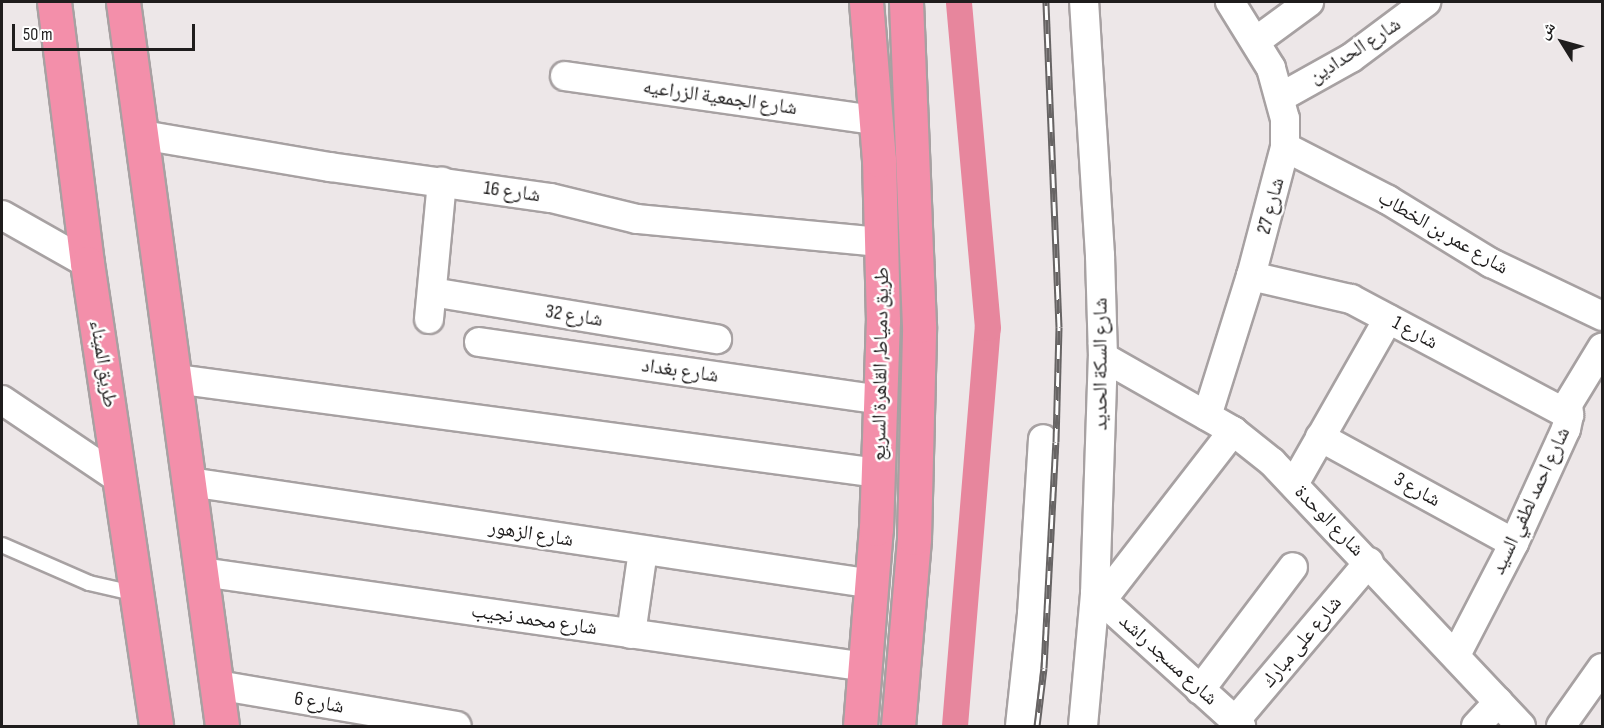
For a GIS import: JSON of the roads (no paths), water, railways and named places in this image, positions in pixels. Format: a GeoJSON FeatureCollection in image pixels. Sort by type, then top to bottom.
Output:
{"type":"FeatureCollection","features":[{"type":"Feature","properties":{"kind":"highway","name":"طريق الميناء"},"geometry":{"type":"LineString","coordinates":[[54,2],[87,263],[156,726]]}},
{"type":"Feature","properties":{"kind":"highway"},"geometry":{"type":"LineString","coordinates":[[123,2],[222,726]]}},
{"type":"Feature","properties":{"kind":"highway","name":"طريق دمياط, القاهرة السريع"},"geometry":{"type":"LineString","coordinates":[[860,726],[873,584],[879,473],[882,242],[866,2]]}},
{"type":"Feature","properties":{"kind":"highway","name":"طريق دمياط, القاهرة السريع"},"geometry":{"type":"LineString","coordinates":[[898,726],[914,526],[918,326],[906,2]]}},
{"type":"Feature","properties":{"kind":"street","name":"شارع 27"},"geometry":{"type":"LineString","coordinates":[[1207,416],[1251,276],[1285,147],[1285,119],[1281,97],[1271,68],[1256,40],[1230,2]]}},
{"type":"Feature","properties":{"kind":"street"},"geometry":{"type":"LineString","coordinates":[[1256,40],[1309,2]]}},
{"type":"Feature","properties":{"kind":"street","name":"شارع الحدادين"},"geometry":{"type":"LineString","coordinates":[[1281,97],[1351,58],[1426,2]]}},
{"type":"Feature","properties":{"kind":"street","name":"شارع السكة الحديد"},"geometry":{"type":"LineString","coordinates":[[1089,723],[1099,597],[1103,357],[1091,3]]}},
{"type":"Feature","properties":{"kind":"street","name":"شارع الجمعية الزراعيه"},"geometry":{"type":"LineString","coordinates":[[565,76],[875,120]]}},
{"type":"Feature","properties":{"kind":"street","name":"شارع 16"},"geometry":{"type":"LineString","coordinates":[[142,135],[330,167],[550,198],[637,219],[882,242]]}},
{"type":"Feature","properties":{"kind":"street","name":"شارع عمر بن الخطاب"},"geometry":{"type":"LineString","coordinates":[[1285,147],[1388,200],[1491,263],[1602,316]]}},
{"type":"Feature","properties":{"kind":"street","name":"شارع 32"},"geometry":{"type":"LineString","coordinates":[[442,182],[431,305],[717,339]]}},
{"type":"Feature","properties":{"kind":"street"},"geometry":{"type":"LineString","coordinates":[[2,215],[87,263]]}},
{"type":"Feature","properties":{"kind":"street","name":"شارع 1"},"geometry":{"type":"LineString","coordinates":[[1251,276],[1351,299],[1569,415]]}},
{"type":"Feature","properties":{"kind":"street"},"geometry":{"type":"LineString","coordinates":[[1294,484],[1388,319]]}},
{"type":"Feature","properties":{"kind":"street","name":"شارع بغداد"},"geometry":{"type":"LineString","coordinates":[[479,342],[880,400]]}},
{"type":"Feature","properties":{"kind":"street","name":"شارع احمد لطفي السيد"},"geometry":{"type":"LineString","coordinates":[[1456,655],[1514,543],[1566,429],[1569,415],[1568,404],[1602,348]]}},
{"type":"Feature","properties":{"kind":"street","name":"شارع الوحدة"},"geometry":{"type":"LineString","coordinates":[[1103,357],[1233,431],[1294,484],[1521,726]]}},
{"type":"Feature","properties":{"kind":"street"},"geometry":{"type":"LineString","coordinates":[[176,379],[879,473]]}},
{"type":"Feature","properties":{"kind":"street"},"geometry":{"type":"LineString","coordinates":[[2,400],[121,480]]}},
{"type":"Feature","properties":{"kind":"street"},"geometry":{"type":"LineString","coordinates":[[1099,597],[1233,431]]}},
{"type":"Feature","properties":{"kind":"street","name":"شارع 3"},"geometry":{"type":"LineString","coordinates":[[1320,437],[1514,543]]}},
{"type":"Feature","properties":{"kind":"street"},"geometry":{"type":"LineString","coordinates":[[1020,726],[1032,614],[1043,439]]}},
{"type":"Feature","properties":{"kind":"street","name":"شارع الزهور"},"geometry":{"type":"LineString","coordinates":[[190,482],[873,584]]}},
{"type":"Feature","properties":{"kind":"street"},"geometry":{"type":"LineString","coordinates":[[632,634],[643,550]]}},
{"type":"Feature","properties":{"kind":"street","name":"شارع على مبارك"},"geometry":{"type":"LineString","coordinates":[[1238,724],[1369,562]]}},
{"type":"Feature","properties":{"kind":"street"},"geometry":{"type":"LineString","coordinates":[[1200,690],[1293,567]]}},
{"type":"Feature","properties":{"kind":"street","name":"شارع محمد نجيب"},"geometry":{"type":"LineString","coordinates":[[202,572],[866,668]]}},
{"type":"Feature","properties":{"kind":"street","name":"شارع مسجد راشد"},"geometry":{"type":"LineString","coordinates":[[1099,597],[1238,724]]}},
{"type":"Feature","properties":{"kind":"street"},"geometry":{"type":"LineString","coordinates":[[1561,726],[1602,668]]}},
{"type":"Feature","properties":{"kind":"street","name":"شارع 6"},"geometry":{"type":"LineString","coordinates":[[217,685],[457,726]]}},
{"type":"Feature","properties":{"kind":"street"},"geometry":{"type":"LineString","coordinates":[[1476,726],[1498,702]]}},
{"type":"Feature","properties":{"kind":"lane"},"geometry":{"type":"LineString","coordinates":[[2,545],[89,583],[137,594]]}},
{"type":"Feature","properties":{"kind":"waterway"},"geometry":{"type":"LineString","coordinates":[[955,726],[988,328],[959,2]]}},
{"type":"Feature","properties":{"kind":"railway"},"geometry":{"type":"LineString","coordinates":[[1037,726],[1044,668],[1056,442],[1059,327],[1046,2]]}}]}
